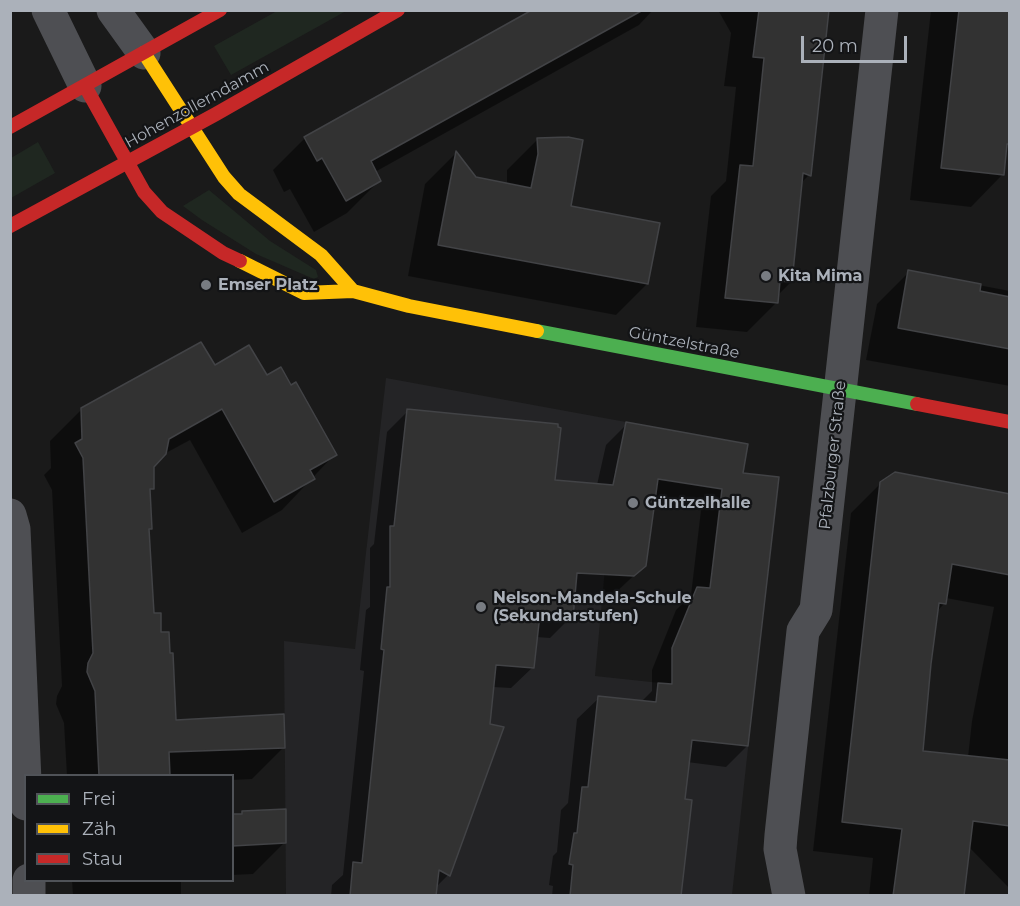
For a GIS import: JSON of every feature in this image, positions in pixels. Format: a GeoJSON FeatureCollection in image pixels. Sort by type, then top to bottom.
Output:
{"type":"FeatureCollection","features":[{"type":"Feature","properties":{"kind":"street"},"geometry":{"type":"LineString","coordinates":[[48,10],[85,86]]}},
{"type":"Feature","properties":{"kind":"street"},"geometry":{"type":"LineString","coordinates":[[113,10],[144,53],[209,156],[239,194],[321,255],[353,291]]}},
{"type":"Feature","properties":{"kind":"street"},"geometry":{"type":"LineString","coordinates":[[10,127],[220,10]]}},
{"type":"Feature","properties":{"kind":"street","name":"Hohenzollerndamm"},"geometry":{"type":"LineString","coordinates":[[10,226],[191,128],[398,10]]}},
{"type":"Feature","properties":{"kind":"street","name":"Pfalzburger Straße"},"geometry":{"type":"LineString","coordinates":[[789,896],[780,849],[803,631],[816,610],[882,10]]}},
{"type":"Feature","properties":{"kind":"street","name":"Güntzelstraße"},"geometry":{"type":"LineString","coordinates":[[85,86],[144,192],[162,212],[223,253],[304,293],[353,291],[409,306],[1010,422]]}},
{"type":"Feature","properties":{"kind":"street"},"geometry":{"type":"LineString","coordinates":[[10,515],[14,529],[25,774]]}},
{"type":"Feature","properties":{"kind":"shaded area"},"geometry":{"type":"Polygon","coordinates":[[[277,11],[346,11],[231,75],[214,46],[277,11]]]}},
{"type":"Feature","properties":{"kind":"shaded area"},"geometry":{"type":"Polygon","coordinates":[[[38,142],[55,173],[11,198],[11,158],[38,142]]]}},
{"type":"Feature","properties":{"kind":"shaded area"},"geometry":{"type":"Polygon","coordinates":[[[209,190],[270,241],[316,270],[318,277],[314,279],[256,254],[183,206],[209,190]]]}},
{"type":"Feature","properties":{"kind":"shaded area","name":"Nelson-Mandela-Schule (Sekundarstufen)"},"geometry":{"type":"Polygon","coordinates":[[[386,378],[626,422],[617,472],[614,472],[595,676],[754,693],[732,895],[286,895],[284,641],[355,649],[386,378]]]}},
{"type":"Feature","properties":{"kind":"building"},"geometry":{"type":"Polygon","coordinates":[[[532,10],[643,10],[371,161],[381,181],[346,201],[322,158],[317,161],[304,137],[532,10]]]}},
{"type":"Feature","properties":{"kind":"building"},"geometry":{"type":"Polygon","coordinates":[[[759,10],[829,10],[811,176],[803,173],[792,282],[780,281],[778,303],[725,298],[740,165],[753,166],[764,58],[753,57],[759,10]]]}},
{"type":"Feature","properties":{"kind":"building"},"geometry":{"type":"Polygon","coordinates":[[[959,10],[1010,10],[1010,144],[1007,144],[1004,175],[941,168],[959,10]]]}},
{"type":"Feature","properties":{"kind":"building"},"geometry":{"type":"Polygon","coordinates":[[[568,137],[583,140],[571,206],[660,223],[648,284],[438,245],[456,151],[476,177],[531,188],[538,154],[537,138],[568,137]]]}},
{"type":"Feature","properties":{"kind":"building"},"geometry":{"type":"Polygon","coordinates":[[[908,270],[981,284],[980,291],[1010,297],[1010,349],[898,328],[908,270]]]}},
{"type":"Feature","properties":{"kind":"building"},"geometry":{"type":"Polygon","coordinates":[[[201,342],[215,365],[249,345],[267,375],[281,367],[291,385],[296,382],[337,455],[310,470],[315,479],[274,502],[222,409],[169,439],[166,454],[154,467],[154,489],[150,489],[152,529],[149,529],[154,613],[161,613],[161,632],[169,632],[170,653],[173,653],[176,720],[284,714],[285,748],[169,752],[170,774],[99,774],[95,691],[87,672],[93,653],[83,458],[75,443],[82,439],[81,408],[201,342]]]}},
{"type":"Feature","properties":{"kind":"building"},"geometry":{"type":"Polygon","coordinates":[[[407,409],[558,424],[561,428],[555,480],[613,485],[626,422],[748,444],[743,473],[779,477],[748,746],[692,740],[685,799],[692,800],[681,896],[570,896],[573,865],[569,864],[574,833],[577,833],[582,787],[588,787],[598,696],[656,702],[658,683],[672,684],[672,648],[697,587],[710,588],[722,489],[658,479],[646,566],[634,576],[577,573],[573,618],[540,614],[534,668],[496,665],[490,724],[504,727],[450,876],[439,870],[436,896],[350,896],[353,862],[362,863],[384,650],[381,649],[387,587],[390,587],[390,526],[394,526],[407,409]]]}},
{"type":"Feature","properties":{"kind":"building"},"geometry":{"type":"Polygon","coordinates":[[[895,472],[1010,494],[1010,575],[952,564],[946,604],[939,603],[931,664],[923,751],[1010,760],[1010,826],[973,821],[964,896],[893,896],[902,829],[842,822],[880,482],[895,472]]]}},
{"type":"Feature","properties":{"kind":"building"},"geometry":{"type":"Polygon","coordinates":[[[286,809],[286,843],[234,846],[234,814],[242,814],[242,811],[286,809]]]}},
{"type":"Feature","properties":{"kind":"traffic: fast"},"geometry":{"type":"LineString","coordinates":[[537,331],[917,404]]}},
{"type":"Feature","properties":{"kind":"traffic: slow"},"geometry":{"type":"LineString","coordinates":[[144,53],[224,177],[239,194],[321,255],[353,291]]}},
{"type":"Feature","properties":{"kind":"traffic: slow"},"geometry":{"type":"LineString","coordinates":[[240,261],[304,293],[353,291],[409,306],[537,331]]}},
{"type":"Feature","properties":{"kind":"traffic: jam"},"geometry":{"type":"LineString","coordinates":[[10,127],[220,10]]}},
{"type":"Feature","properties":{"kind":"traffic: jam"},"geometry":{"type":"LineString","coordinates":[[10,226],[216,114],[398,10]]}},
{"type":"Feature","properties":{"kind":"traffic: jam"},"geometry":{"type":"LineString","coordinates":[[85,86],[144,192],[162,212],[223,253],[240,261]]}},
{"type":"Feature","properties":{"kind":"traffic: jam"},"geometry":{"type":"LineString","coordinates":[[917,404],[1010,422]]}},
{"type":"Feature","properties":{"kind":"place","name":"Kita Mima"},"geometry":{"type":"Point","coordinates":[766,276]}},
{"type":"Feature","properties":{"kind":"place","name":"Emser Platz"},"geometry":{"type":"Point","coordinates":[206,285]}},
{"type":"Feature","properties":{"kind":"place","name":"Güntzelhalle"},"geometry":{"type":"Point","coordinates":[633,503]}},
{"type":"Feature","properties":{"kind":"place","name":"Nelson-Mandela-Schule (Sekundarstufen)"},"geometry":{"type":"Point","coordinates":[481,607]}}]}
